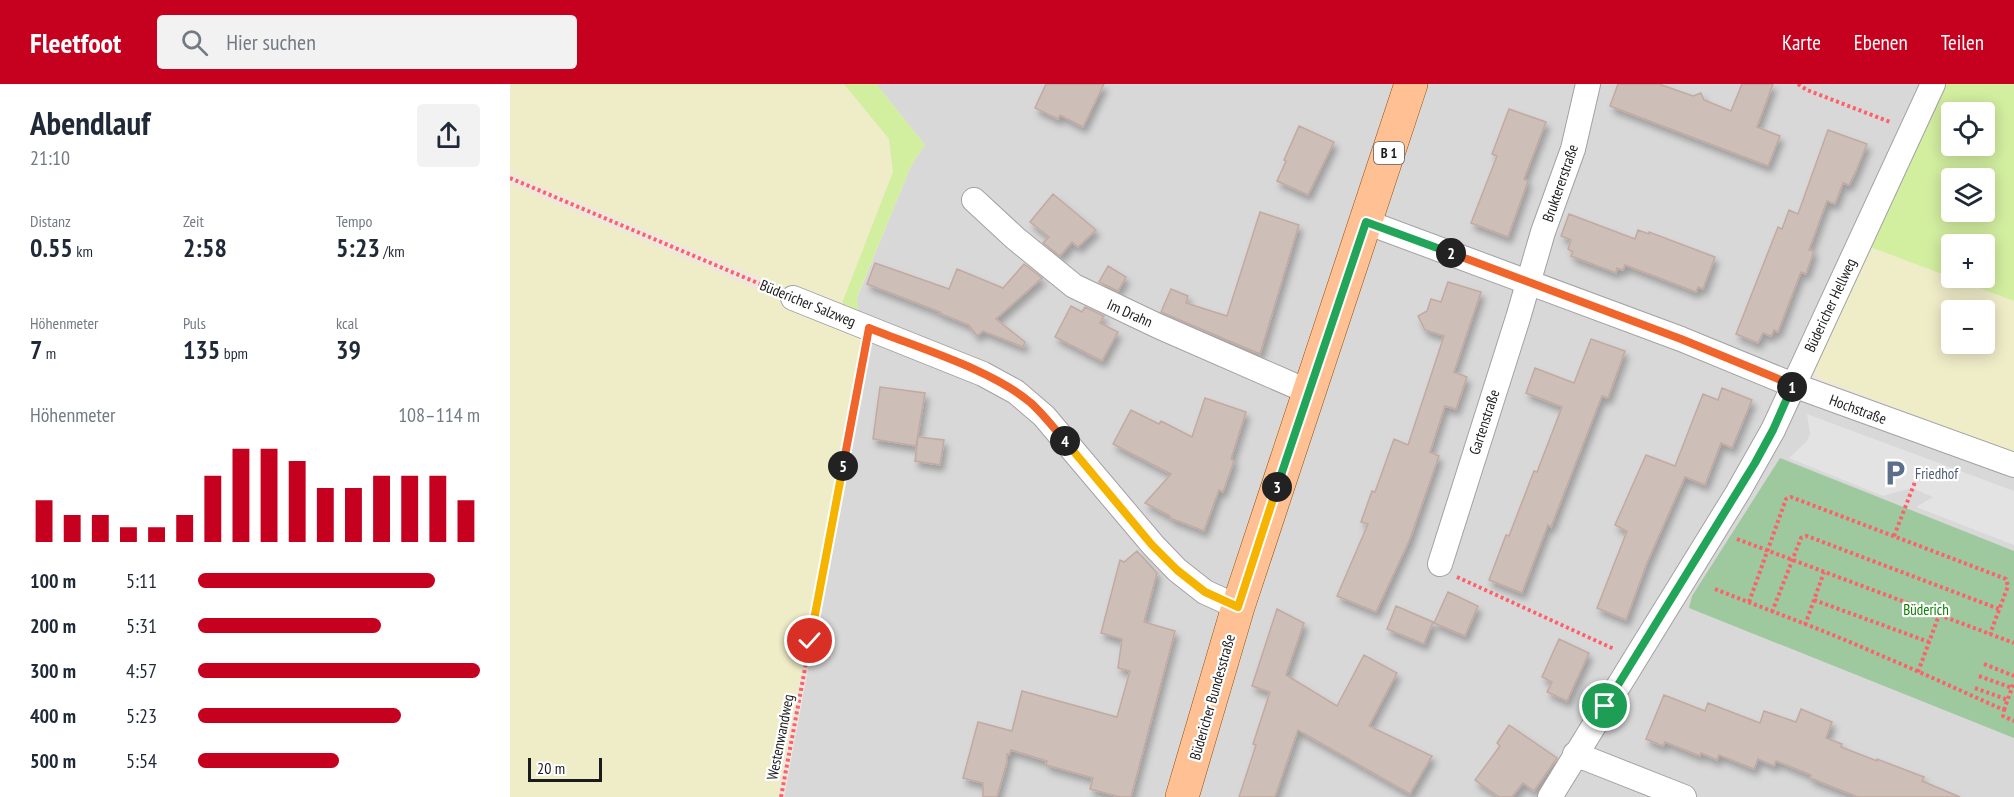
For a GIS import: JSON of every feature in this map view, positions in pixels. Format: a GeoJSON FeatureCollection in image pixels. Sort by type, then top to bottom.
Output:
{"type":"FeatureCollection","features":[{"type":"Feature","properties":{"kind":"main road","name":"Büdericher Bundesstraße"},"geometry":{"type":"LineString","coordinates":[[1182,797],[1238,607],[1411,84]]}},
{"type":"Feature","properties":{"kind":"street","name":"Bruktererstraße"},"geometry":{"type":"LineString","coordinates":[[1528,281],[1573,149],[1588,84]]}},
{"type":"Feature","properties":{"kind":"street","name":"Büdericher Hellweg"},"geometry":{"type":"LineString","coordinates":[[1550,797],[1738,492],[1773,430],[1933,84]]}},
{"type":"Feature","properties":{"kind":"street","name":"Im Drahn"},"geometry":{"type":"LineString","coordinates":[[974,200],[1015,238],[1074,286],[1158,326],[1309,392]]}},
{"type":"Feature","properties":{"kind":"street","name":"Hochstraße"},"geometry":{"type":"LineString","coordinates":[[1366,222],[1681,339],[1793,385],[2014,465]]}},
{"type":"Feature","properties":{"kind":"street","name":"Gartenstraße"},"geometry":{"type":"LineString","coordinates":[[1440,564],[1528,281]]}},
{"type":"Feature","properties":{"kind":"street","name":"Büdericher Salzweg"},"geometry":{"type":"LineString","coordinates":[[793,298],[982,374],[1016,392],[1044,416],[1152,545],[1177,570],[1205,592],[1238,607]]}},
{"type":"Feature","properties":{"kind":"street"},"geometry":{"type":"LineString","coordinates":[[1575,754],[1684,797]]}},
{"type":"Feature","properties":{"kind":"path"},"geometry":{"type":"LineString","coordinates":[[1798,84],[1807,90],[1910,130]]}},
{"type":"Feature","properties":{"kind":"path","name":"Büdericher Salzweg"},"geometry":{"type":"LineString","coordinates":[[510,178],[793,298]]}},
{"type":"Feature","properties":{"kind":"path","name":"Westenwandweg"},"geometry":{"type":"LineString","coordinates":[[781,797],[869,328]]}},
{"type":"Feature","properties":{"kind":"path"},"geometry":{"type":"LineString","coordinates":[[1894,536],[1915,482]]}},
{"type":"Feature","properties":{"kind":"path"},"geometry":{"type":"LineString","coordinates":[[1749,602],[1786,499],[1789,497],[2006,579],[2008,586],[1990,634]]}},
{"type":"Feature","properties":{"kind":"path"},"geometry":{"type":"LineString","coordinates":[[1772,612],[1802,538],[1807,536],[1999,609]]}},
{"type":"Feature","properties":{"kind":"path"},"geometry":{"type":"LineString","coordinates":[[1733,538],[2014,643]]}},
{"type":"Feature","properties":{"kind":"path"},"geometry":{"type":"LineString","coordinates":[[1440,564],[1461,580],[1612,648]]}},
{"type":"Feature","properties":{"kind":"path"},"geometry":{"type":"LineString","coordinates":[[1805,625],[1824,572]]}},
{"type":"Feature","properties":{"kind":"path"},"geometry":{"type":"LineString","coordinates":[[1715,589],[1918,672],[2004,710]]}},
{"type":"Feature","properties":{"kind":"path"},"geometry":{"type":"LineString","coordinates":[[1814,600],[1929,642]]}},
{"type":"Feature","properties":{"kind":"path"},"geometry":{"type":"LineString","coordinates":[[1918,672],[1939,615]]}},
{"type":"Feature","properties":{"kind":"path"},"geometry":{"type":"LineString","coordinates":[[1984,664],[2014,676]]}},
{"type":"Feature","properties":{"kind":"path"},"geometry":{"type":"LineString","coordinates":[[1979,676],[2012,688]]}},
{"type":"Feature","properties":{"kind":"path"},"geometry":{"type":"LineString","coordinates":[[2014,682],[2003,716],[2014,721]]}},
{"type":"Feature","properties":{"kind":"path"},"geometry":{"type":"LineString","coordinates":[[1975,688],[2007,700]]}},
{"type":"Feature","properties":{"kind":"shaded area"},"geometry":{"type":"Polygon","coordinates":[[[510,84],[844,84],[889,139],[893,172],[839,311],[510,173],[510,84]]]}},
{"type":"Feature","properties":{"kind":"shaded area"},"geometry":{"type":"Polygon","coordinates":[[[876,84],[1922,84],[1787,388],[2014,473],[2014,797],[784,797],[872,329],[859,319],[857,298],[911,166],[925,145],[876,84]]]}},
{"type":"Feature","properties":{"kind":"shaded area"},"geometry":{"type":"Polygon","coordinates":[[[510,184],[790,303],[865,332],[778,797],[510,797],[510,184]]]}},
{"type":"Feature","properties":{"kind":"shaded area"},"geometry":{"type":"Polygon","coordinates":[[[1865,245],[1941,274],[1941,288],[1979,288],[2014,301],[2014,453],[1818,378],[1812,359],[1865,245]]]}},
{"type":"Feature","properties":{"kind":"shaded area","name":"Friedhof"},"geometry":{"type":"Polygon","coordinates":[[[1807,414],[2014,491],[2014,545],[1916,507],[1933,497],[1912,488],[1883,496],[1789,458],[1807,441],[1810,434],[1807,414]]]}},
{"type":"Feature","properties":{"kind":"green space"},"geometry":{"type":"Polygon","coordinates":[[[844,84],[876,84],[925,145],[911,166],[857,297],[859,319],[839,311],[893,172],[889,139],[844,84]]]}},
{"type":"Feature","properties":{"kind":"green space"},"geometry":{"type":"Polygon","coordinates":[[[1941,84],[2014,84],[2014,301],[1980,288],[1995,288],[1995,234],[1941,234],[1941,274],[1865,245],[1941,84]]]}},
{"type":"Feature","properties":{"kind":"green space","name":"Büderich"},"geometry":{"type":"Polygon","coordinates":[[[1780,458],[2014,551],[2014,738],[1689,608],[1692,596],[1780,458]]]}},
{"type":"Feature","properties":{"kind":"building"},"geometry":{"type":"Polygon","coordinates":[[[1046,84],[1104,84],[1083,127],[1060,115],[1058,119],[1035,108],[1046,84]]]}},
{"type":"Feature","properties":{"kind":"building"},"geometry":{"type":"Polygon","coordinates":[[[1618,84],[1659,84],[1693,96],[1701,93],[1704,100],[1731,111],[1742,84],[1773,84],[1757,127],[1780,136],[1768,166],[1610,106],[1618,84]]]}},
{"type":"Feature","properties":{"kind":"building"},"geometry":{"type":"Polygon","coordinates":[[[1509,109],[1546,122],[1524,179],[1528,181],[1508,237],[1471,223],[1497,156],[1492,154],[1509,109]]]}},
{"type":"Feature","properties":{"kind":"building"},"geometry":{"type":"Polygon","coordinates":[[[1299,126],[1334,142],[1308,195],[1277,181],[1299,126]]]}},
{"type":"Feature","properties":{"kind":"building"},"geometry":{"type":"Polygon","coordinates":[[[1828,130],[1867,144],[1849,185],[1843,183],[1835,204],[1827,201],[1809,250],[1814,251],[1806,274],[1801,272],[1778,332],[1774,330],[1771,336],[1763,333],[1758,343],[1736,334],[1778,227],[1782,229],[1789,210],[1798,214],[1828,130]]]}},
{"type":"Feature","properties":{"kind":"building"},"geometry":{"type":"Polygon","coordinates":[[[1053,194],[1096,230],[1078,247],[1072,242],[1060,256],[1043,243],[1049,237],[1030,222],[1053,194]]]}},
{"type":"Feature","properties":{"kind":"building"},"geometry":{"type":"Polygon","coordinates":[[[1260,212],[1299,225],[1260,354],[1161,312],[1171,289],[1188,296],[1186,303],[1227,316],[1260,212]]]}},
{"type":"Feature","properties":{"kind":"building"},"geometry":{"type":"Polygon","coordinates":[[[1569,214],[1635,239],[1638,230],[1649,234],[1649,232],[1715,257],[1703,289],[1698,287],[1696,292],[1625,265],[1623,270],[1617,268],[1616,273],[1571,256],[1573,252],[1568,249],[1571,240],[1561,236],[1569,214]]]}},
{"type":"Feature","properties":{"kind":"building"},"geometry":{"type":"Polygon","coordinates":[[[875,263],[949,289],[957,269],[1003,288],[1024,264],[1042,278],[996,319],[1025,342],[1023,347],[983,331],[977,336],[969,325],[867,284],[875,263]]]}},
{"type":"Feature","properties":{"kind":"building"},"geometry":{"type":"Polygon","coordinates":[[[1108,266],[1126,277],[1118,291],[1099,282],[1108,266]]]}},
{"type":"Feature","properties":{"kind":"building"},"geometry":{"type":"Polygon","coordinates":[[[1448,282],[1481,292],[1454,372],[1467,377],[1456,409],[1445,406],[1430,452],[1439,456],[1410,539],[1376,612],[1337,596],[1368,524],[1361,522],[1372,491],[1375,492],[1394,439],[1408,445],[1444,336],[1425,330],[1418,316],[1427,311],[1431,299],[1441,302],[1448,282]]]}},
{"type":"Feature","properties":{"kind":"building"},"geometry":{"type":"Polygon","coordinates":[[[1071,306],[1082,312],[1085,307],[1104,316],[1100,323],[1118,332],[1102,361],[1055,337],[1071,306]]]}},
{"type":"Feature","properties":{"kind":"building"},"geometry":{"type":"Polygon","coordinates":[[[1591,339],[1625,351],[1608,398],[1602,396],[1551,527],[1548,525],[1522,593],[1489,580],[1534,471],[1537,472],[1562,407],[1526,393],[1535,368],[1574,383],[1591,339]]]}},
{"type":"Feature","properties":{"kind":"building"},"geometry":{"type":"Polygon","coordinates":[[[880,387],[925,393],[916,446],[873,439],[880,387]]]}},
{"type":"Feature","properties":{"kind":"building"},"geometry":{"type":"Polygon","coordinates":[[[1722,388],[1752,400],[1732,448],[1721,443],[1705,485],[1685,477],[1647,563],[1626,620],[1597,608],[1627,531],[1615,525],[1646,455],[1675,466],[1703,394],[1718,400],[1722,388]]]}},
{"type":"Feature","properties":{"kind":"building"},"geometry":{"type":"Polygon","coordinates":[[[1205,398],[1246,412],[1231,459],[1234,461],[1223,492],[1219,490],[1204,531],[1170,518],[1145,503],[1171,474],[1113,444],[1131,410],[1159,424],[1161,421],[1192,437],[1205,398]]]}},
{"type":"Feature","properties":{"kind":"building"},"geometry":{"type":"Polygon","coordinates":[[[918,437],[944,440],[940,465],[915,461],[918,437]]]}},
{"type":"Feature","properties":{"kind":"building"},"geometry":{"type":"Polygon","coordinates":[[[1137,551],[1157,573],[1144,622],[1175,631],[1131,797],[1120,797],[1090,789],[1093,778],[1046,765],[1047,761],[1011,750],[1009,755],[1007,754],[1007,762],[997,797],[983,797],[983,783],[963,778],[978,722],[1012,731],[1022,691],[1117,717],[1130,671],[1118,668],[1122,639],[1101,633],[1120,560],[1124,562],[1137,551]]]}},
{"type":"Feature","properties":{"kind":"building"},"geometry":{"type":"Polygon","coordinates":[[[1448,592],[1478,606],[1465,636],[1434,623],[1448,592]]]}},
{"type":"Feature","properties":{"kind":"building"},"geometry":{"type":"Polygon","coordinates":[[[1396,606],[1433,622],[1424,644],[1387,629],[1396,606]]]}},
{"type":"Feature","properties":{"kind":"building"},"geometry":{"type":"Polygon","coordinates":[[[1277,609],[1304,623],[1286,675],[1337,706],[1364,655],[1397,673],[1369,726],[1432,756],[1410,794],[1298,730],[1275,797],[1239,797],[1270,692],[1252,686],[1277,609]]]}},
{"type":"Feature","properties":{"kind":"building"},"geometry":{"type":"Polygon","coordinates":[[[1559,639],[1589,653],[1567,701],[1547,692],[1552,682],[1542,677],[1559,639]]]}},
{"type":"Feature","properties":{"kind":"building"},"geometry":{"type":"Polygon","coordinates":[[[1664,695],[1705,711],[1708,703],[1760,723],[1764,711],[1796,722],[1801,709],[1832,722],[1826,738],[1842,744],[1841,747],[1924,777],[1922,781],[1960,797],[1858,797],[1810,778],[1811,775],[1776,761],[1774,766],[1758,759],[1754,769],[1719,755],[1717,760],[1665,742],[1663,746],[1646,739],[1664,695]]]}},
{"type":"Feature","properties":{"kind":"building"},"geometry":{"type":"Polygon","coordinates":[[[1509,725],[1557,758],[1534,791],[1523,783],[1512,797],[1499,797],[1475,780],[1500,746],[1497,743],[1509,725]]]}},
{"type":"Feature","properties":{"kind":"place","name":"Friedhof"},"geometry":{"type":"Point","coordinates":[1895,473]}},
{"type":"Feature","properties":{"kind":"route"},"geometry":{"type":"LineString","coordinates":[[810,641],[869,328],[982,374],[1016,392],[1032,404],[1152,545],[1177,570],[1205,592],[1238,607],[1366,222],[1681,339],[1793,385],[1755,463],[1605,706]]}}]}
